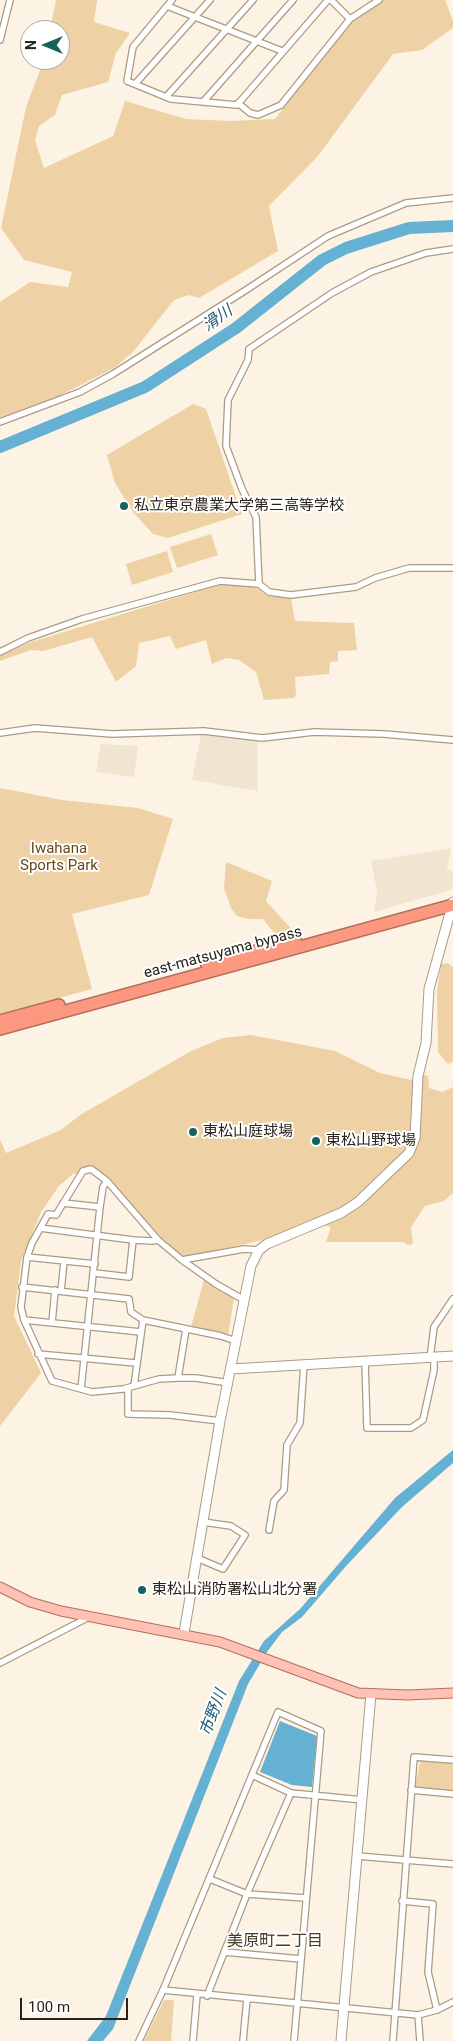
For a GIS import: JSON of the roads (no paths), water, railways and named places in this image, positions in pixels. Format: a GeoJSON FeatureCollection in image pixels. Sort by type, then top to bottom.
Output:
{"type":"FeatureCollection","features":[{"type":"Feature","properties":{"kind":"highway","name":"east-matsuyama bypass"},"geometry":{"type":"LineString","coordinates":[[0,1021],[453,903]]}},
{"type":"Feature","properties":{"kind":"highway","name":"east-matsuyama bypass"},"geometry":{"type":"LineString","coordinates":[[0,1030],[453,903]]}},
{"type":"Feature","properties":{"kind":"main road"},"geometry":{"type":"LineString","coordinates":[[0,1587],[44,1607],[89,1617],[184,1633],[236,1647],[358,1693],[453,1694]]}},
{"type":"Feature","properties":{"kind":"street"},"geometry":{"type":"LineString","coordinates":[[0,40],[10,0]]}},
{"type":"Feature","properties":{"kind":"street"},"geometry":{"type":"LineString","coordinates":[[172,0],[133,47],[127,81],[166,97],[203,102],[237,105],[282,51],[330,0],[350,19]]}},
{"type":"Feature","properties":{"kind":"street"},"geometry":{"type":"LineString","coordinates":[[135,84],[210,0]]}},
{"type":"Feature","properties":{"kind":"street"},"geometry":{"type":"LineString","coordinates":[[166,97],[253,0]]}},
{"type":"Feature","properties":{"kind":"street"},"geometry":{"type":"LineString","coordinates":[[203,102],[205,97],[293,0]]}},
{"type":"Feature","properties":{"kind":"street"},"geometry":{"type":"LineString","coordinates":[[238,103],[250,114],[258,115],[281,105],[350,19],[379,0]]}},
{"type":"Feature","properties":{"kind":"street"},"geometry":{"type":"LineString","coordinates":[[167,6],[282,51]]}},
{"type":"Feature","properties":{"kind":"street"},"geometry":{"type":"LineString","coordinates":[[0,422],[80,392],[113,374],[328,236],[406,203],[453,198]]}},
{"type":"Feature","properties":{"kind":"street"},"geometry":{"type":"LineString","coordinates":[[259,584],[256,517],[242,489],[226,446],[228,400],[248,360],[249,349],[332,293],[371,272],[426,253],[453,249]]}},
{"type":"Feature","properties":{"kind":"street"},"geometry":{"type":"LineString","coordinates":[[0,652],[28,638],[82,619],[220,581],[259,584],[269,592],[291,595],[356,587],[375,578],[409,568],[453,568]]}},
{"type":"Feature","properties":{"kind":"street"},"geometry":{"type":"LineString","coordinates":[[0,733],[36,728],[112,734],[204,731],[262,738],[314,732],[384,734],[453,740]]}},
{"type":"Feature","properties":{"kind":"street"},"geometry":{"type":"LineString","coordinates":[[184,1633],[220,1421],[229,1383],[250,1266],[259,1250],[267,1244],[347,1209],[409,1153],[415,1138],[418,1076],[426,1043],[429,989],[453,903]]}},
{"type":"Feature","properties":{"kind":"street"},"geometry":{"type":"LineString","coordinates":[[229,1383],[196,1378],[178,1378],[92,1392],[52,1381],[38,1354],[24,1320],[21,1307],[27,1257],[48,1214],[56,1215],[84,1171],[91,1169],[106,1181],[158,1240],[216,1284],[244,1300]]}},
{"type":"Feature","properties":{"kind":"street"},"geometry":{"type":"LineString","coordinates":[[81,1389],[86,1357],[100,1207],[103,1187],[106,1181]]}},
{"type":"Feature","properties":{"kind":"street"},"geometry":{"type":"LineString","coordinates":[[64,1203],[100,1207]]}},
{"type":"Feature","properties":{"kind":"street"},"geometry":{"type":"LineString","coordinates":[[40,1228],[152,1242],[158,1240]]}},
{"type":"Feature","properties":{"kind":"street"},"geometry":{"type":"LineString","coordinates":[[94,1274],[129,1277],[133,1240]]}},
{"type":"Feature","properties":{"kind":"street"},"geometry":{"type":"LineString","coordinates":[[182,1260],[244,1249],[259,1250]]}},
{"type":"Feature","properties":{"kind":"street"},"geometry":{"type":"LineString","coordinates":[[27,1257],[95,1264]]}},
{"type":"Feature","properties":{"kind":"street"},"geometry":{"type":"LineString","coordinates":[[52,1323],[64,1261]]}},
{"type":"Feature","properties":{"kind":"street"},"geometry":{"type":"LineString","coordinates":[[22,1287],[129,1299],[131,1312],[143,1320],[236,1341]]}},
{"type":"Feature","properties":{"kind":"street"},"geometry":{"type":"LineString","coordinates":[[365,1361],[366,1428],[411,1428],[423,1420],[434,1370],[432,1358],[434,1327],[453,1299]]}},
{"type":"Feature","properties":{"kind":"street"},"geometry":{"type":"LineString","coordinates":[[24,1320],[141,1332]]}},
{"type":"Feature","properties":{"kind":"street"},"geometry":{"type":"LineString","coordinates":[[143,1320],[128,1414],[170,1415],[220,1421]]}},
{"type":"Feature","properties":{"kind":"street"},"geometry":{"type":"LineString","coordinates":[[178,1378],[186,1329]]}},
{"type":"Feature","properties":{"kind":"street"},"geometry":{"type":"LineString","coordinates":[[38,1354],[136,1363]]}},
{"type":"Feature","properties":{"kind":"street"},"geometry":{"type":"LineString","coordinates":[[231,1369],[453,1356]]}},
{"type":"Feature","properties":{"kind":"street"},"geometry":{"type":"LineString","coordinates":[[269,1530],[274,1501],[284,1490],[287,1446],[300,1423],[304,1364]]}},
{"type":"Feature","properties":{"kind":"street"},"geometry":{"type":"LineString","coordinates":[[197,1558],[223,1569],[245,1535],[231,1526],[203,1522]]}},
{"type":"Feature","properties":{"kind":"street"},"geometry":{"type":"LineString","coordinates":[[0,1662],[89,1617]]}},
{"type":"Feature","properties":{"kind":"street"},"geometry":{"type":"LineString","coordinates":[[341,2041],[371,1694]]}},
{"type":"Feature","properties":{"kind":"street"},"geometry":{"type":"LineString","coordinates":[[139,2041],[164,1990],[278,1712],[321,1731],[294,2041]]}},
{"type":"Feature","properties":{"kind":"street"},"geometry":{"type":"LineString","coordinates":[[393,2041],[393,2013],[414,1757],[453,1760]]}},
{"type":"Feature","properties":{"kind":"street"},"geometry":{"type":"LineString","coordinates":[[252,1775],[291,1793],[363,1800]]}},
{"type":"Feature","properties":{"kind":"street"},"geometry":{"type":"LineString","coordinates":[[412,1790],[453,1794]]}},
{"type":"Feature","properties":{"kind":"street"},"geometry":{"type":"LineString","coordinates":[[207,1996],[247,1894],[291,1793]]}},
{"type":"Feature","properties":{"kind":"street"},"geometry":{"type":"LineString","coordinates":[[357,1856],[453,1864]]}},
{"type":"Feature","properties":{"kind":"street"},"geometry":{"type":"LineString","coordinates":[[210,1878],[247,1894],[306,1898]]}},
{"type":"Feature","properties":{"kind":"street"},"geometry":{"type":"LineString","coordinates":[[402,1901],[433,1904],[428,1972],[437,2010]]}},
{"type":"Feature","properties":{"kind":"street"},"geometry":{"type":"LineString","coordinates":[[224,1952],[301,1958]]}},
{"type":"Feature","properties":{"kind":"street"},"geometry":{"type":"LineString","coordinates":[[164,1990],[207,1996],[418,2015],[437,2010],[453,2002]]}},
{"type":"Feature","properties":{"kind":"street"},"geometry":{"type":"LineString","coordinates":[[193,2041],[197,1995]]}},
{"type":"Feature","properties":{"kind":"street"},"geometry":{"type":"LineString","coordinates":[[243,2041],[247,1999]]}},
{"type":"Feature","properties":{"kind":"street"},"geometry":{"type":"LineString","coordinates":[[418,2015],[420,2041]]}},
{"type":"Feature","properties":{"kind":"water"},"geometry":{"type":"Polygon","coordinates":[[[453,1450],[453,1463],[402,1507],[347,1565],[302,1617],[282,1632],[267,1652],[248,1684],[113,2029],[103,2041],[87,2041],[106,2016],[239,1681],[264,1641],[300,1609],[395,1498],[453,1450]]]}},
{"type":"Feature","properties":{"kind":"water"},"geometry":{"type":"Polygon","coordinates":[[[280,1721],[317,1736],[312,1787],[292,1785],[260,1772],[280,1721]]]}},
{"type":"Feature","properties":{"kind":"waterway","name":"滑川"},"geometry":{"type":"LineString","coordinates":[[0,447],[145,387],[236,328],[322,260],[346,248],[409,228],[453,226]]}},
{"type":"Feature","properties":{"kind":"place","name":"私立東京農業大学第三高等学校"},"geometry":{"type":"Point","coordinates":[124,506]}},
{"type":"Feature","properties":{"kind":"place","name":"東松山庭球場"},"geometry":{"type":"Point","coordinates":[193,1132]}},
{"type":"Feature","properties":{"kind":"place","name":"東松山野球場"},"geometry":{"type":"Point","coordinates":[316,1141]}},
{"type":"Feature","properties":{"kind":"place","name":"東松山消防署松山北分署"},"geometry":{"type":"Point","coordinates":[142,1590]}},
{"type":"Feature","properties":{"kind":"district","name":"美原町二丁目"},"geometry":{"type":"Point","coordinates":[275,1942]}},
{"type":"Feature","properties":{"kind":"park label","name":"Iwahana Sports Park"},"geometry":{"type":"Point","coordinates":[59,858]}},
{"type":"Feature","properties":{"kind":"water label","name":"市野川"},"geometry":{"type":"Point","coordinates":[214,1713]}}]}
